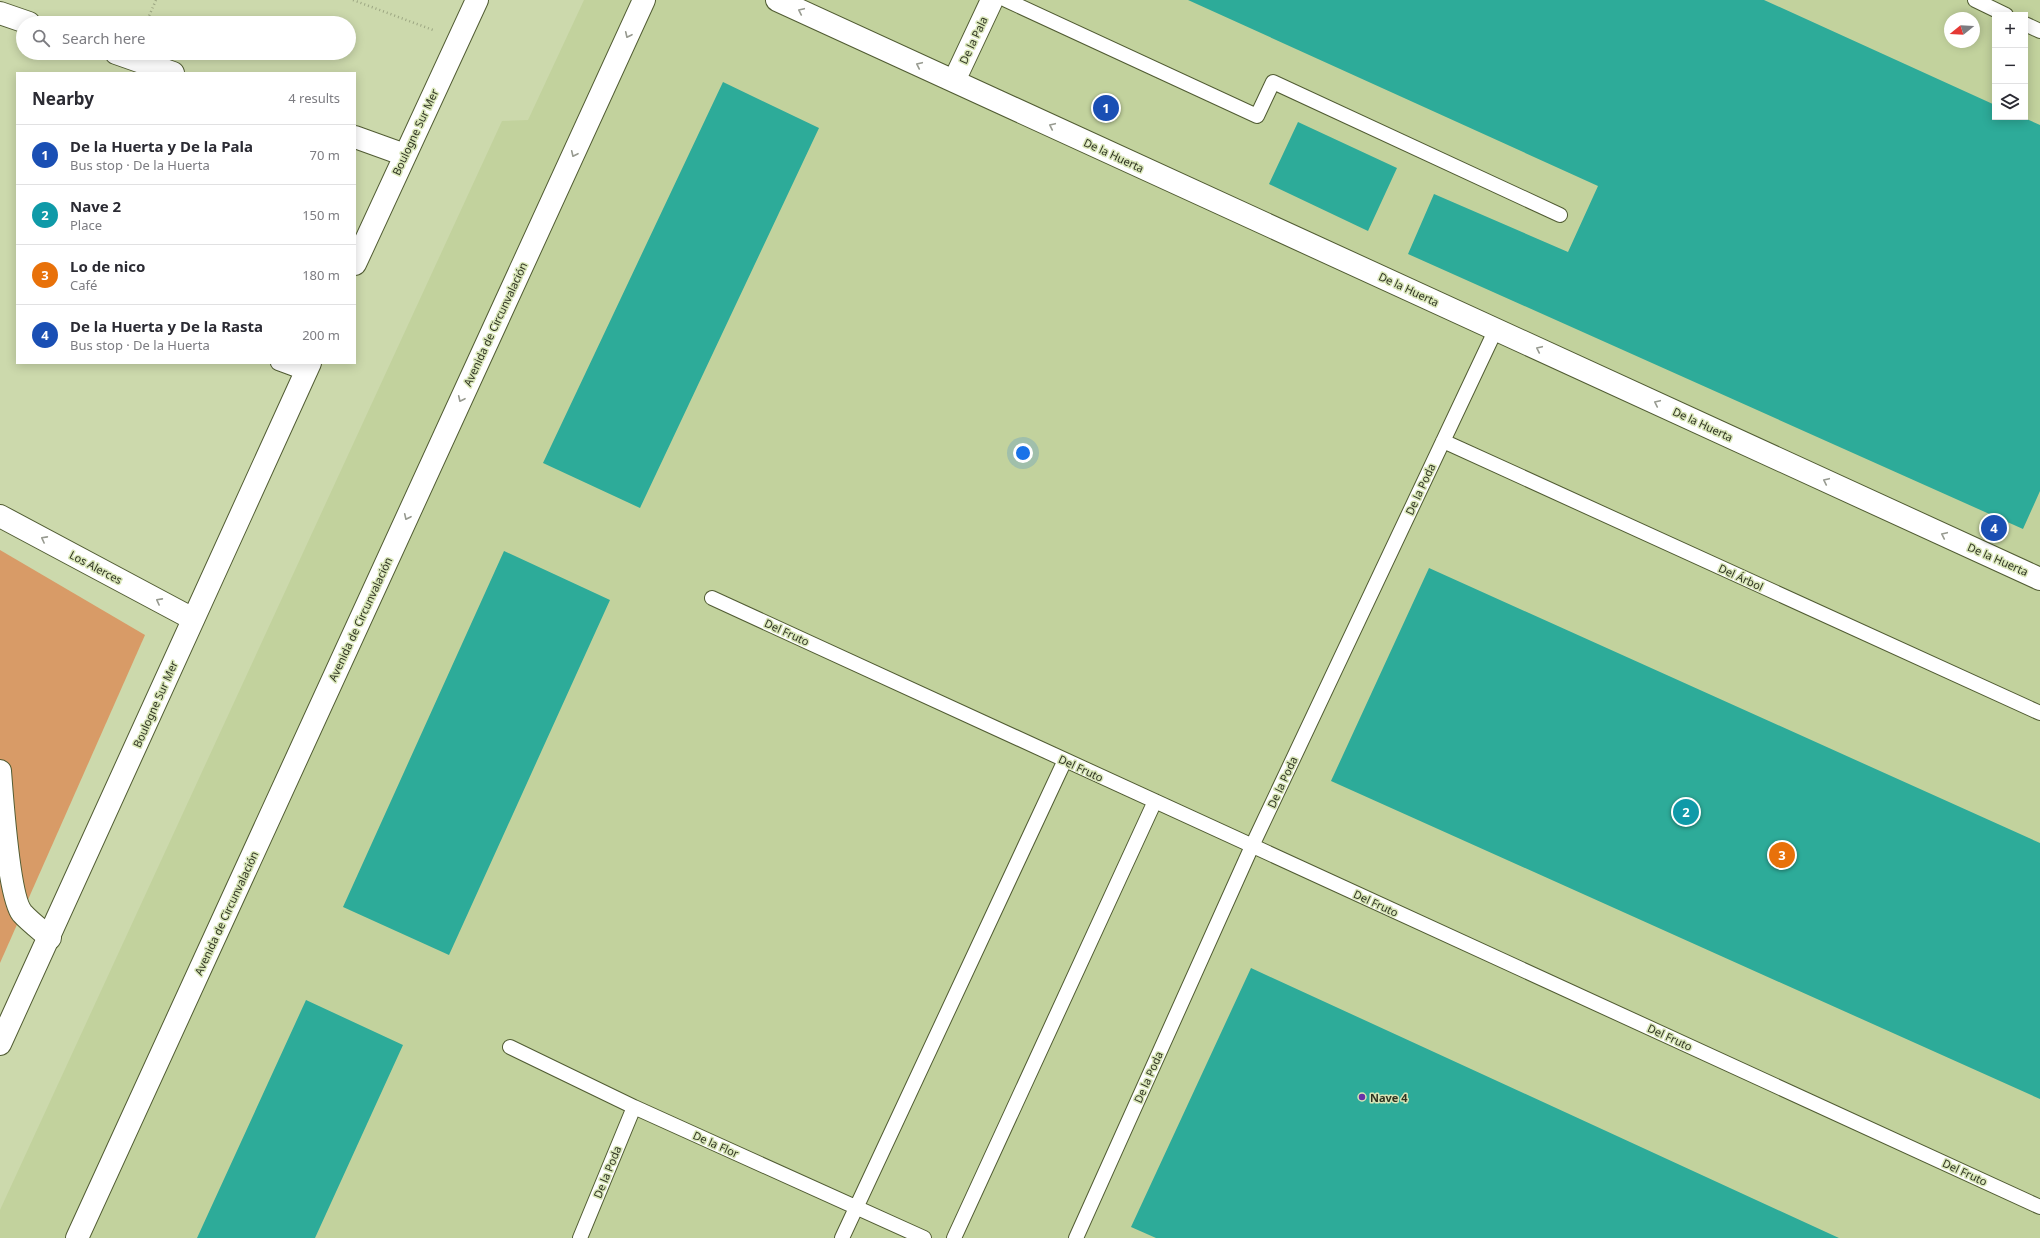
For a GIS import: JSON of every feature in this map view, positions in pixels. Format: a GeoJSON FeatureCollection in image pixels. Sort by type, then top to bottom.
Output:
{"type":"FeatureCollection","features":[{"type":"Feature","properties":{"kind":"street","name":"Boulogne Sur Mer"},"geometry":{"type":"LineString","coordinates":[[356,262],[404,155],[477,0]]}},
{"type":"Feature","properties":{"kind":"street","name":"Avenida de Circunvalación"},"geometry":{"type":"LineString","coordinates":[[77,1238],[644,0]]}},
{"type":"Feature","properties":{"kind":"street","name":"De la Huerta"},"geometry":{"type":"LineString","coordinates":[[777,0],[2040,579]]}},
{"type":"Feature","properties":{"kind":"street","name":"De la Pala"},"geometry":{"type":"LineString","coordinates":[[954,81],[992,0]]}},
{"type":"Feature","properties":{"kind":"street"},"geometry":{"type":"LineString","coordinates":[[0,13],[16,19]]}},
{"type":"Feature","properties":{"kind":"street"},"geometry":{"type":"LineString","coordinates":[[136,60],[170,72]]}},
{"type":"Feature","properties":{"kind":"street"},"geometry":{"type":"LineString","coordinates":[[356,137],[404,155]]}},
{"type":"Feature","properties":{"kind":"street","name":"Boulogne Sur Mer"},"geometry":{"type":"LineString","coordinates":[[0,1044],[50,938],[193,619],[308,368]]}},
{"type":"Feature","properties":{"kind":"street","name":"Los Alerces"},"geometry":{"type":"LineString","coordinates":[[0,516],[193,619]]}},
{"type":"Feature","properties":{"kind":"street"},"geometry":{"type":"LineString","coordinates":[[0,771],[5,828],[16,902],[22,913],[50,938]]}},
{"type":"Feature","properties":{"kind":"lane"},"geometry":{"type":"LineString","coordinates":[[1006,0],[1257,116],[1273,82],[1560,215]]}},
{"type":"Feature","properties":{"kind":"lane"},"geometry":{"type":"LineString","coordinates":[[1975,0],[2000,12]]}},
{"type":"Feature","properties":{"kind":"lane"},"geometry":{"type":"LineString","coordinates":[[2028,25],[2040,31]]}},
{"type":"Feature","properties":{"kind":"lane","name":"De la Poda"},"geometry":{"type":"LineString","coordinates":[[1076,1238],[1252,846],[1496,329]]}},
{"type":"Feature","properties":{"kind":"lane"},"geometry":{"type":"LineString","coordinates":[[284,364],[308,368]]}},
{"type":"Feature","properties":{"kind":"lane","name":"Del Árbol"},"geometry":{"type":"LineString","coordinates":[[1443,441],[2040,713]]}},
{"type":"Feature","properties":{"kind":"lane","name":"Del Fruto"},"geometry":{"type":"LineString","coordinates":[[712,598],[2040,1207]]}},
{"type":"Feature","properties":{"kind":"lane"},"geometry":{"type":"LineString","coordinates":[[842,1238],[1065,760]]}},
{"type":"Feature","properties":{"kind":"lane"},"geometry":{"type":"LineString","coordinates":[[954,1238],[1155,801]]}},
{"type":"Feature","properties":{"kind":"lane","name":"De la Flor"},"geometry":{"type":"LineString","coordinates":[[510,1047],[634,1107],[924,1238]]}},
{"type":"Feature","properties":{"kind":"lane","name":"De la Poda"},"geometry":{"type":"LineString","coordinates":[[580,1238],[634,1107]]}},
{"type":"Feature","properties":{"kind":"path"},"geometry":{"type":"LineString","coordinates":[[149,16],[156,0]]}},
{"type":"Feature","properties":{"kind":"path"},"geometry":{"type":"LineString","coordinates":[[353,0],[458,39]]}},
{"type":"Feature","properties":{"kind":"shaded area"},"geometry":{"type":"Polygon","coordinates":[[[584,0],[2040,0],[2040,1238],[0,1238],[0,1210],[502,121],[528,120],[584,0]]]}},
{"type":"Feature","properties":{"kind":"shaded area"},"geometry":{"type":"Polygon","coordinates":[[[0,550],[145,635],[0,963],[0,550]]]}},
{"type":"Feature","properties":{"kind":"building"},"geometry":{"type":"Polygon","coordinates":[[[1188,0],[1764,0],[1992,104],[1992,120],[2028,120],[2040,125],[2040,491],[2023,529],[1408,254],[1434,194],[1568,252],[1598,186],[1188,0]]]}},
{"type":"Feature","properties":{"kind":"building"},"geometry":{"type":"Polygon","coordinates":[[[723,82],[819,128],[640,508],[543,463],[723,82]]]}},
{"type":"Feature","properties":{"kind":"building"},"geometry":{"type":"Polygon","coordinates":[[[1298,122],[1397,168],[1368,231],[1269,184],[1298,122]]]}},
{"type":"Feature","properties":{"kind":"building"},"geometry":{"type":"Polygon","coordinates":[[[504,551],[610,600],[449,955],[343,907],[504,551]]]}},
{"type":"Feature","properties":{"kind":"building"},"geometry":{"type":"Polygon","coordinates":[[[1429,568],[2040,843],[2040,1099],[1331,781],[1429,568]]]}},
{"type":"Feature","properties":{"kind":"building","name":"Nave 4"},"geometry":{"type":"Polygon","coordinates":[[[1251,968],[1839,1238],[1156,1238],[1131,1227],[1251,968]]]}},
{"type":"Feature","properties":{"kind":"building"},"geometry":{"type":"Polygon","coordinates":[[[306,1000],[403,1045],[315,1238],[197,1238],[306,1000]]]}},
{"type":"Feature","properties":{"kind":"place","name":"De la Huerta y De la Pala"},"geometry":{"type":"Point","coordinates":[1106,108]}},
{"type":"Feature","properties":{"kind":"place","name":"De la Huerta y De la Rasta"},"geometry":{"type":"Point","coordinates":[1994,528]}},
{"type":"Feature","properties":{"kind":"place","name":"Nave 2"},"geometry":{"type":"Point","coordinates":[1686,812]}},
{"type":"Feature","properties":{"kind":"place","name":"Lo de nico"},"geometry":{"type":"Point","coordinates":[1782,855]}},
{"type":"Feature","properties":{"kind":"place","name":"Nave 4"},"geometry":{"type":"Point","coordinates":[1362,1097]}}]}
